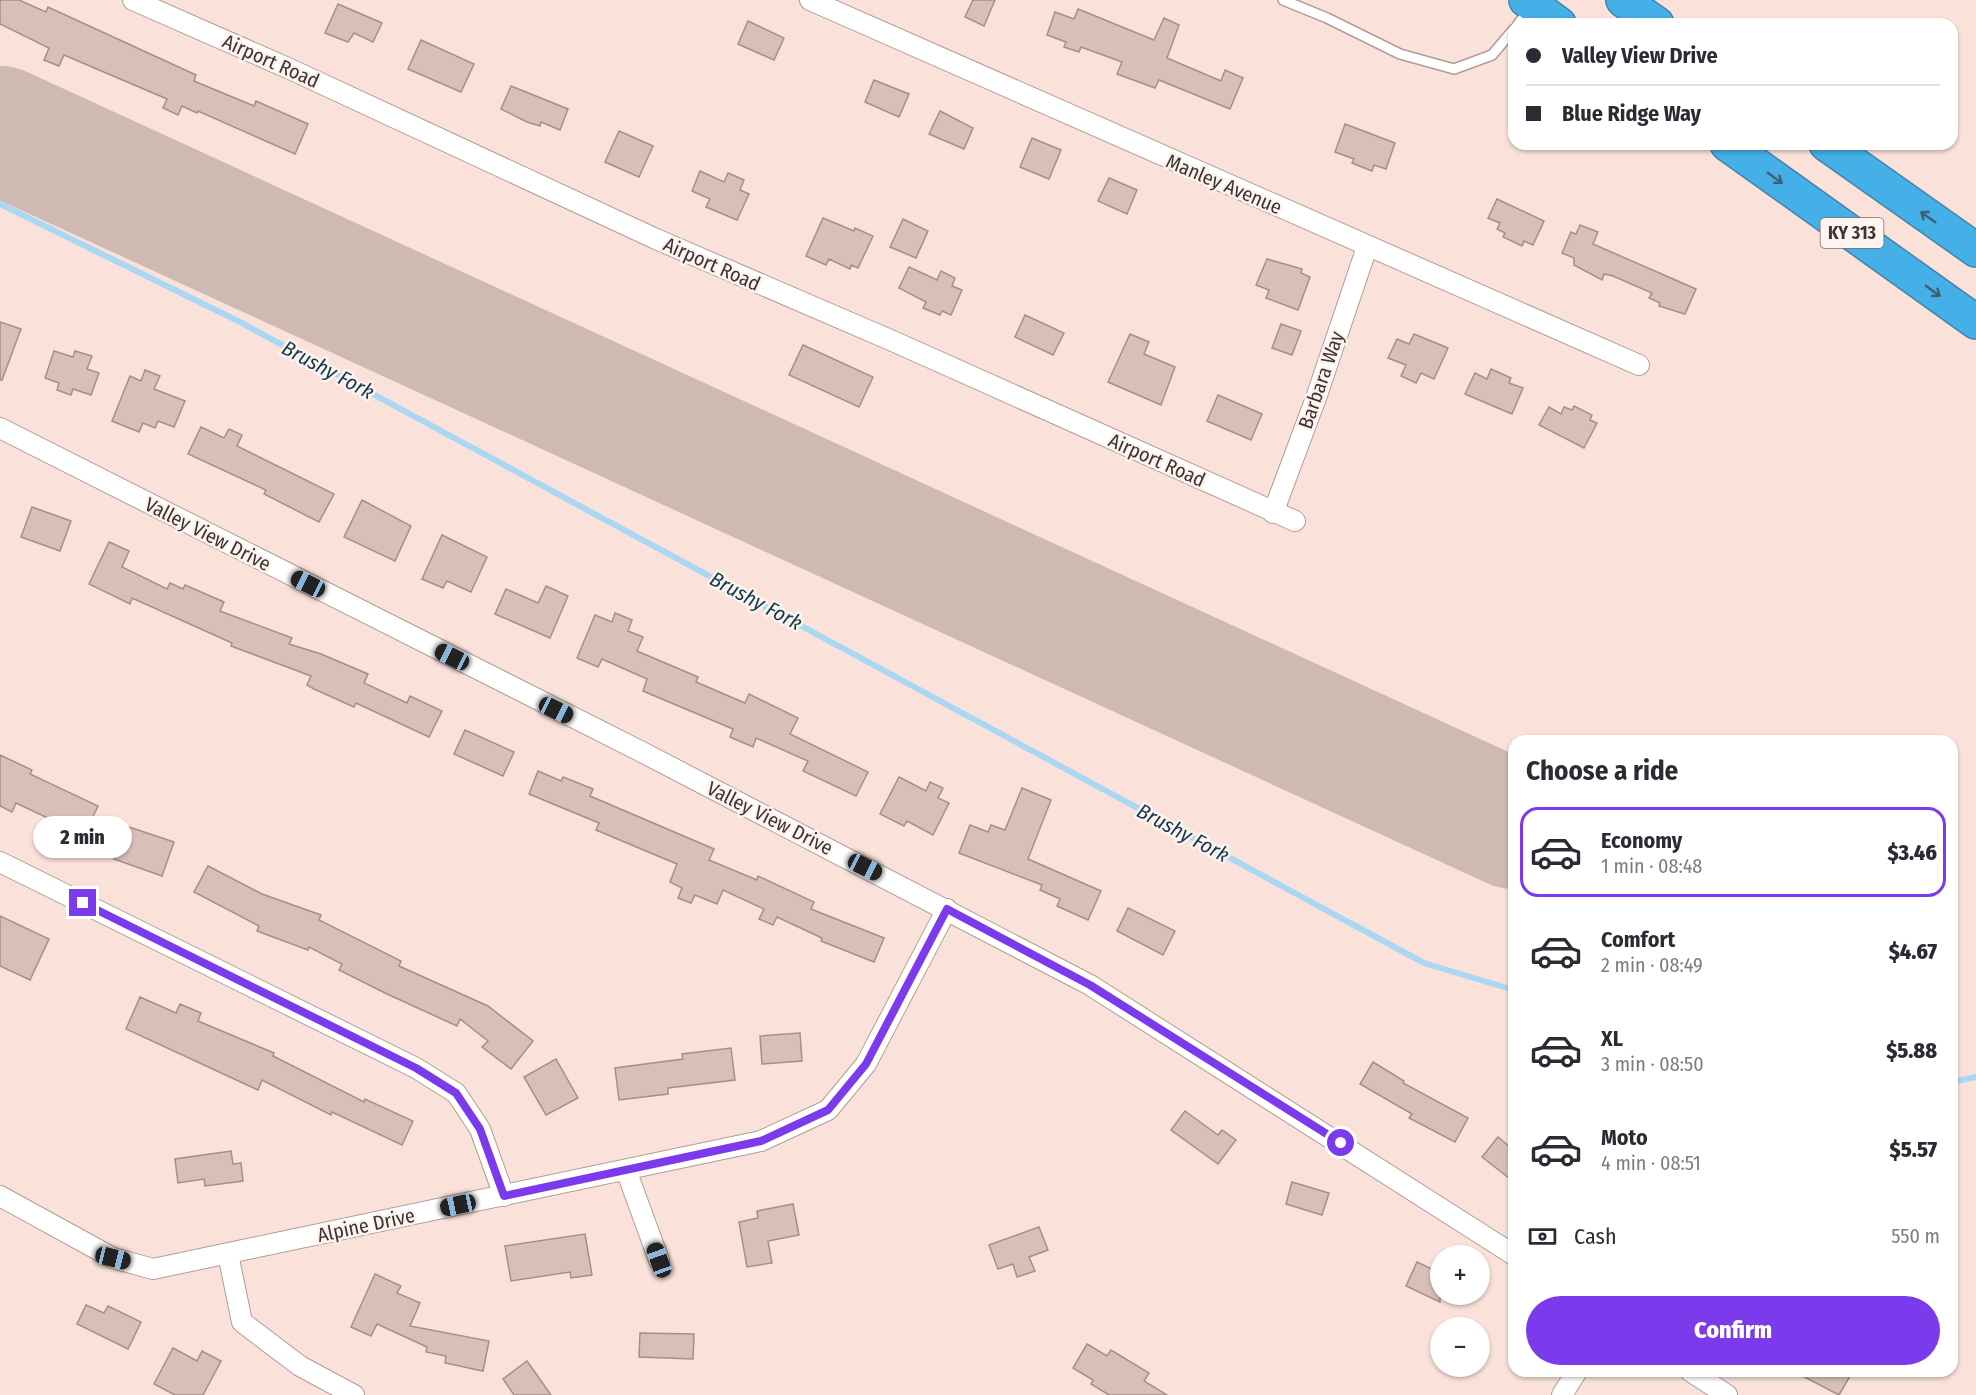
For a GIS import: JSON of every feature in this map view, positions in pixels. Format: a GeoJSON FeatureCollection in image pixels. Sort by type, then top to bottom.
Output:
{"type":"FeatureCollection","features":[{"type":"Feature","properties":{"kind":"highway"},"geometry":{"type":"LineString","coordinates":[[1623,0],[1648,18]]}},
{"type":"Feature","properties":{"kind":"highway"},"geometry":{"type":"LineString","coordinates":[[1525,12],[1542,18]]}},
{"type":"Feature","properties":{"kind":"highway","name":"KY 313"},"geometry":{"type":"LineString","coordinates":[[1735,150],[1976,322]]}},
{"type":"Feature","properties":{"kind":"highway","name":"KY 313"},"geometry":{"type":"LineString","coordinates":[[1834,150],[1976,250]]}},
{"type":"Feature","properties":{"kind":"street","name":"Airport Road"},"geometry":{"type":"LineString","coordinates":[[133,0],[290,69],[656,239],[895,342],[1295,521]]}},
{"type":"Feature","properties":{"kind":"street","name":"Manley Avenue"},"geometry":{"type":"LineString","coordinates":[[810,0],[1639,365]]}},
{"type":"Feature","properties":{"kind":"street","name":"Barbara Way"},"geometry":{"type":"LineString","coordinates":[[1273,513],[1316,398],[1367,247]]}},
{"type":"Feature","properties":{"kind":"street","name":"Valley View Drive"},"geometry":{"type":"LineString","coordinates":[[0,428],[947,909],[1090,985],[1163,1029],[1508,1251]]}},
{"type":"Feature","properties":{"kind":"street"},"geometry":{"type":"LineString","coordinates":[[0,862],[416,1068],[456,1093],[480,1129],[504,1196]]}},
{"type":"Feature","properties":{"kind":"street","name":"Alpine Drive"},"geometry":{"type":"LineString","coordinates":[[0,1196],[113,1258],[153,1269],[761,1141],[828,1110],[866,1064],[947,909]]}},
{"type":"Feature","properties":{"kind":"street"},"geometry":{"type":"LineString","coordinates":[[626,1170],[659,1260]]}},
{"type":"Feature","properties":{"kind":"street"},"geometry":{"type":"LineString","coordinates":[[228,1254],[242,1322],[300,1366],[354,1395]]}},
{"type":"Feature","properties":{"kind":"street"},"geometry":{"type":"LineString","coordinates":[[1562,1395],[1573,1377]]}},
{"type":"Feature","properties":{"kind":"street"},"geometry":{"type":"LineString","coordinates":[[1699,1377],[1727,1395]]}},
{"type":"Feature","properties":{"kind":"lane"},"geometry":{"type":"LineString","coordinates":[[1283,0],[1328,18],[1400,54],[1454,69],[1492,55],[1508,34]]}},
{"type":"Feature","properties":{"kind":"building"},"geometry":{"type":"Polygon","coordinates":[[[0,0],[19,0],[46,12],[48,7],[196,75],[194,81],[254,106],[256,101],[308,124],[295,154],[198,111],[197,113],[182,106],[178,115],[163,108],[167,99],[64,55],[59,66],[44,60],[49,48],[0,24],[0,0]]]}},
{"type":"Feature","properties":{"kind":"building"},"geometry":{"type":"Polygon","coordinates":[[[973,0],[995,0],[984,26],[965,17],[973,0]]]}},
{"type":"Feature","properties":{"kind":"building"},"geometry":{"type":"Polygon","coordinates":[[[338,4],[382,23],[373,42],[354,33],[348,42],[325,33],[338,4]]]}},
{"type":"Feature","properties":{"kind":"building"},"geometry":{"type":"Polygon","coordinates":[[[1078,9],[1154,40],[1164,18],[1179,25],[1167,58],[1221,81],[1225,70],[1243,78],[1230,109],[1159,80],[1155,88],[1117,74],[1122,62],[1081,47],[1079,52],[1064,47],[1066,42],[1047,35],[1055,12],[1074,19],[1078,9]]]}},
{"type":"Feature","properties":{"kind":"building"},"geometry":{"type":"Polygon","coordinates":[[[748,21],[784,38],[774,60],[738,44],[748,21]]]}},
{"type":"Feature","properties":{"kind":"building"},"geometry":{"type":"Polygon","coordinates":[[[421,40],[474,64],[461,92],[408,69],[421,40]]]}},
{"type":"Feature","properties":{"kind":"building"},"geometry":{"type":"Polygon","coordinates":[[[874,80],[909,94],[899,117],[865,102],[874,80]]]}},
{"type":"Feature","properties":{"kind":"building"},"geometry":{"type":"Polygon","coordinates":[[[511,86],[568,109],[560,130],[541,122],[540,126],[527,122],[501,109],[511,86]]]}},
{"type":"Feature","properties":{"kind":"building"},"geometry":{"type":"Polygon","coordinates":[[[940,111],[973,128],[964,149],[929,134],[940,111]]]}},
{"type":"Feature","properties":{"kind":"building"},"geometry":{"type":"Polygon","coordinates":[[[1345,124],[1395,143],[1386,169],[1374,165],[1372,171],[1352,163],[1354,159],[1335,152],[1345,124]]]}},
{"type":"Feature","properties":{"kind":"building"},"geometry":{"type":"Polygon","coordinates":[[[619,131],[653,146],[639,177],[605,162],[619,131]]]}},
{"type":"Feature","properties":{"kind":"building"},"geometry":{"type":"Polygon","coordinates":[[[1032,138],[1061,150],[1049,179],[1020,167],[1032,138]]]}},
{"type":"Feature","properties":{"kind":"building"},"geometry":{"type":"Polygon","coordinates":[[[700,171],[724,182],[728,173],[744,180],[740,190],[749,194],[737,220],[706,207],[710,199],[692,191],[700,171]]]}},
{"type":"Feature","properties":{"kind":"building"},"geometry":{"type":"Polygon","coordinates":[[[1109,178],[1137,190],[1127,214],[1098,201],[1109,178]]]}},
{"type":"Feature","properties":{"kind":"building"},"geometry":{"type":"Polygon","coordinates":[[[1497,199],[1544,221],[1533,245],[1524,241],[1522,246],[1503,237],[1505,233],[1497,229],[1500,223],[1488,218],[1497,199]]]}},
{"type":"Feature","properties":{"kind":"building"},"geometry":{"type":"Polygon","coordinates":[[[823,218],[873,236],[858,268],[851,265],[850,269],[829,259],[826,265],[806,256],[823,218]]]}},
{"type":"Feature","properties":{"kind":"building"},"geometry":{"type":"Polygon","coordinates":[[[903,219],[928,231],[916,258],[890,247],[903,219]]]}},
{"type":"Feature","properties":{"kind":"building"},"geometry":{"type":"Polygon","coordinates":[[[1580,225],[1598,232],[1593,244],[1696,289],[1685,314],[1659,306],[1660,303],[1649,298],[1652,293],[1613,276],[1604,274],[1602,280],[1574,265],[1574,258],[1562,253],[1571,232],[1576,234],[1580,225]]]}},
{"type":"Feature","properties":{"kind":"building"},"geometry":{"type":"Polygon","coordinates":[[[1267,259],[1302,269],[1301,273],[1310,277],[1298,310],[1266,298],[1269,290],[1256,285],[1267,259]]]}},
{"type":"Feature","properties":{"kind":"building"},"geometry":{"type":"Polygon","coordinates":[[[909,267],[937,280],[941,271],[955,278],[952,286],[962,290],[951,315],[942,311],[940,315],[923,308],[926,302],[899,288],[909,267]]]}},
{"type":"Feature","properties":{"kind":"building"},"geometry":{"type":"Polygon","coordinates":[[[1025,315],[1064,333],[1053,355],[1015,337],[1025,315]]]}},
{"type":"Feature","properties":{"kind":"building"},"geometry":{"type":"Polygon","coordinates":[[[0,322],[21,329],[2,380],[0,380],[0,322]]]}},
{"type":"Feature","properties":{"kind":"building"},"geometry":{"type":"Polygon","coordinates":[[[1281,324],[1301,331],[1292,355],[1272,348],[1281,324]]]}},
{"type":"Feature","properties":{"kind":"building"},"geometry":{"type":"Polygon","coordinates":[[[1130,334],[1149,342],[1144,354],[1175,367],[1161,405],[1108,382],[1130,334]]]}},
{"type":"Feature","properties":{"kind":"building"},"geometry":{"type":"Polygon","coordinates":[[[1414,334],[1448,348],[1434,379],[1421,373],[1416,383],[1401,376],[1406,365],[1388,358],[1397,339],[1409,344],[1414,334]]]}},
{"type":"Feature","properties":{"kind":"building"},"geometry":{"type":"Polygon","coordinates":[[[803,345],[873,377],[859,407],[789,375],[803,345]]]}},
{"type":"Feature","properties":{"kind":"building"},"geometry":{"type":"Polygon","coordinates":[[[54,351],[73,357],[75,351],[92,356],[87,369],[99,373],[91,395],[73,389],[71,395],[57,390],[59,383],[45,378],[54,351]]]}},
{"type":"Feature","properties":{"kind":"building"},"geometry":{"type":"Polygon","coordinates":[[[1491,369],[1511,378],[1509,383],[1523,388],[1512,414],[1465,394],[1475,373],[1487,379],[1491,369]]]}},
{"type":"Feature","properties":{"kind":"building"},"geometry":{"type":"Polygon","coordinates":[[[145,370],[160,376],[154,389],[185,401],[174,427],[158,421],[155,428],[143,423],[139,432],[112,421],[130,376],[141,381],[145,370]]]}},
{"type":"Feature","properties":{"kind":"building"},"geometry":{"type":"Polygon","coordinates":[[[1218,395],[1262,414],[1251,440],[1207,421],[1218,395]]]}},
{"type":"Feature","properties":{"kind":"building"},"geometry":{"type":"Polygon","coordinates":[[[1574,406],[1592,415],[1590,420],[1597,423],[1584,448],[1539,425],[1549,407],[1561,414],[1564,407],[1572,410],[1574,406]]]}},
{"type":"Feature","properties":{"kind":"building"},"geometry":{"type":"Polygon","coordinates":[[[201,427],[224,438],[229,429],[242,435],[237,446],[334,494],[319,522],[264,494],[266,490],[188,454],[201,427]]]}},
{"type":"Feature","properties":{"kind":"building"},"geometry":{"type":"Polygon","coordinates":[[[362,500],[411,526],[395,561],[344,537],[362,500]]]}},
{"type":"Feature","properties":{"kind":"building"},"geometry":{"type":"Polygon","coordinates":[[[32,507],[71,521],[60,551],[21,537],[32,507]]]}},
{"type":"Feature","properties":{"kind":"building"},"geometry":{"type":"Polygon","coordinates":[[[442,535],[487,557],[471,592],[447,581],[443,588],[422,579],[442,535]]]}},
{"type":"Feature","properties":{"kind":"building"},"geometry":{"type":"Polygon","coordinates":[[[109,542],[129,551],[122,567],[167,589],[170,583],[183,589],[185,585],[224,602],[220,611],[292,638],[289,644],[321,654],[368,674],[364,683],[407,703],[410,696],[442,711],[429,737],[356,703],[354,707],[314,689],[307,685],[311,676],[231,646],[232,643],[132,598],[130,604],[89,584],[109,542]]]}},
{"type":"Feature","properties":{"kind":"building"},"geometry":{"type":"Polygon","coordinates":[[[546,586],[568,596],[550,638],[495,614],[506,589],[538,603],[546,586]]]}},
{"type":"Feature","properties":{"kind":"building"},"geometry":{"type":"Polygon","coordinates":[[[615,613],[632,620],[628,631],[643,637],[637,651],[698,677],[696,682],[745,703],[749,694],[798,718],[790,734],[868,772],[856,796],[803,771],[808,761],[756,738],[753,747],[730,737],[733,729],[643,691],[647,679],[602,659],[598,667],[577,658],[595,615],[612,622],[615,613]]]}},
{"type":"Feature","properties":{"kind":"building"},"geometry":{"type":"Polygon","coordinates":[[[465,730],[514,752],[503,776],[454,754],[465,730]]]}},
{"type":"Feature","properties":{"kind":"building"},"geometry":{"type":"Polygon","coordinates":[[[0,755],[32,770],[30,774],[98,806],[84,835],[16,803],[12,812],[0,806],[0,755]]]}},
{"type":"Feature","properties":{"kind":"building"},"geometry":{"type":"Polygon","coordinates":[[[538,771],[561,781],[563,777],[593,789],[590,796],[714,849],[709,860],[757,880],[758,876],[814,902],[811,909],[884,938],[874,962],[821,941],[822,938],[777,917],[773,925],[759,919],[764,909],[723,890],[717,904],[695,895],[691,903],[678,898],[682,888],[670,882],[677,864],[596,830],[599,823],[529,794],[538,771]]]}},
{"type":"Feature","properties":{"kind":"building"},"geometry":{"type":"Polygon","coordinates":[[[899,777],[926,791],[930,782],[943,788],[938,798],[949,803],[933,835],[907,821],[904,826],[880,814],[899,777]]]}},
{"type":"Feature","properties":{"kind":"building"},"geometry":{"type":"Polygon","coordinates":[[[1022,788],[1051,800],[1028,859],[1101,891],[1088,920],[1057,906],[1060,899],[1040,890],[1042,885],[959,853],[970,825],[988,832],[991,825],[1005,830],[1022,788]]]}},
{"type":"Feature","properties":{"kind":"building"},"geometry":{"type":"Polygon","coordinates":[[[126,826],[174,842],[162,876],[114,859],[126,826]]]}},
{"type":"Feature","properties":{"kind":"building"},"geometry":{"type":"Polygon","coordinates":[[[208,866],[262,894],[321,915],[319,920],[401,961],[399,966],[488,1006],[533,1041],[511,1069],[482,1047],[488,1041],[460,1019],[457,1026],[385,993],[339,970],[342,964],[309,947],[308,950],[257,931],[259,926],[194,892],[208,866]]]}},
{"type":"Feature","properties":{"kind":"building"},"geometry":{"type":"Polygon","coordinates":[[[1128,908],[1175,931],[1163,955],[1117,931],[1128,908]]]}},
{"type":"Feature","properties":{"kind":"building"},"geometry":{"type":"Polygon","coordinates":[[[0,916],[49,939],[30,980],[0,966],[0,916]]]}},
{"type":"Feature","properties":{"kind":"building"},"geometry":{"type":"Polygon","coordinates":[[[140,997],[176,1013],[180,1004],[201,1013],[198,1021],[274,1053],[273,1056],[364,1102],[365,1099],[413,1121],[402,1145],[332,1112],[331,1115],[262,1080],[258,1090],[126,1029],[140,997]]]}},
{"type":"Feature","properties":{"kind":"building"},"geometry":{"type":"Polygon","coordinates":[[[800,1033],[802,1061],[762,1064],[760,1036],[800,1033]]]}},
{"type":"Feature","properties":{"kind":"building"},"geometry":{"type":"Polygon","coordinates":[[[731,1048],[735,1080],[668,1088],[668,1094],[619,1100],[615,1068],[683,1059],[682,1054],[731,1048]]]}},
{"type":"Feature","properties":{"kind":"building"},"geometry":{"type":"Polygon","coordinates":[[[556,1059],[578,1098],[546,1115],[524,1077],[556,1059]]]}},
{"type":"Feature","properties":{"kind":"building"},"geometry":{"type":"Polygon","coordinates":[[[1373,1062],[1404,1081],[1403,1083],[1468,1118],[1455,1142],[1409,1118],[1412,1114],[1360,1084],[1373,1062]]]}},
{"type":"Feature","properties":{"kind":"building"},"geometry":{"type":"Polygon","coordinates":[[[1185,1111],[1218,1135],[1222,1130],[1236,1140],[1218,1164],[1171,1130],[1185,1111]]]}},
{"type":"Feature","properties":{"kind":"building"},"geometry":{"type":"Polygon","coordinates":[[[1498,1137],[1508,1145],[1508,1177],[1482,1157],[1498,1137]]]}},
{"type":"Feature","properties":{"kind":"building"},"geometry":{"type":"Polygon","coordinates":[[[231,1151],[233,1164],[241,1163],[243,1181],[205,1186],[204,1179],[178,1183],[175,1159],[231,1151]]]}},
{"type":"Feature","properties":{"kind":"building"},"geometry":{"type":"Polygon","coordinates":[[[1292,1182],[1329,1193],[1322,1215],[1286,1204],[1292,1182]]]}},
{"type":"Feature","properties":{"kind":"building"},"geometry":{"type":"Polygon","coordinates":[[[793,1204],[799,1235],[768,1241],[772,1263],[747,1267],[739,1222],[758,1218],[757,1211],[793,1204]]]}},
{"type":"Feature","properties":{"kind":"building"},"geometry":{"type":"Polygon","coordinates":[[[1039,1227],[1048,1250],[1029,1257],[1035,1271],[1017,1277],[1013,1264],[998,1269],[989,1245],[1039,1227]]]}},
{"type":"Feature","properties":{"kind":"building"},"geometry":{"type":"Polygon","coordinates":[[[585,1234],[592,1275],[571,1278],[570,1272],[511,1281],[505,1246],[585,1234]]]}},
{"type":"Feature","properties":{"kind":"building"},"geometry":{"type":"Polygon","coordinates":[[[1417,1262],[1430,1268],[1430,1297],[1406,1286],[1417,1262]]]}},
{"type":"Feature","properties":{"kind":"building"},"geometry":{"type":"Polygon","coordinates":[[[375,1274],[401,1286],[397,1293],[420,1303],[410,1326],[489,1341],[483,1371],[445,1363],[446,1356],[426,1352],[427,1347],[377,1324],[371,1336],[351,1327],[375,1274]]]}},
{"type":"Feature","properties":{"kind":"building"},"geometry":{"type":"Polygon","coordinates":[[[86,1305],[104,1313],[108,1306],[141,1322],[128,1349],[77,1324],[86,1305]]]}},
{"type":"Feature","properties":{"kind":"building"},"geometry":{"type":"Polygon","coordinates":[[[640,1333],[694,1334],[693,1359],[639,1357],[640,1333]]]}},
{"type":"Feature","properties":{"kind":"building"},"geometry":{"type":"Polygon","coordinates":[[[1087,1344],[1107,1356],[1111,1350],[1149,1373],[1144,1381],[1167,1395],[1109,1395],[1091,1384],[1093,1380],[1073,1368],[1087,1344]]]}},
{"type":"Feature","properties":{"kind":"building"},"geometry":{"type":"Polygon","coordinates":[[[173,1348],[197,1361],[202,1351],[221,1361],[203,1395],[175,1395],[154,1384],[173,1348]]]}},
{"type":"Feature","properties":{"kind":"building"},"geometry":{"type":"Polygon","coordinates":[[[527,1361],[551,1395],[514,1395],[503,1379],[527,1361]]]}},
{"type":"Feature","properties":{"kind":"building"},"geometry":{"type":"Polygon","coordinates":[[[1804,1377],[1850,1377],[1839,1395],[1804,1377]]]}},
{"type":"Feature","properties":{"kind":"waterway","name":"Brushy Fork"},"geometry":{"type":"LineString","coordinates":[[0,204],[240,322],[1424,963],[1508,988]]}},
{"type":"Feature","properties":{"kind":"waterway","name":"Brushy Fork"},"geometry":{"type":"LineString","coordinates":[[1958,1081],[1976,1077]]}},
{"type":"Feature","properties":{"kind":"runway"},"geometry":{"type":"LineString","coordinates":[[0,130],[1508,822]]}},
{"type":"Feature","properties":{"kind":"route"},"geometry":{"type":"LineString","coordinates":[[83,903],[416,1068],[456,1093],[480,1129],[504,1196],[761,1141],[828,1110],[866,1064],[947,909],[1090,985],[1341,1143]]}}]}
